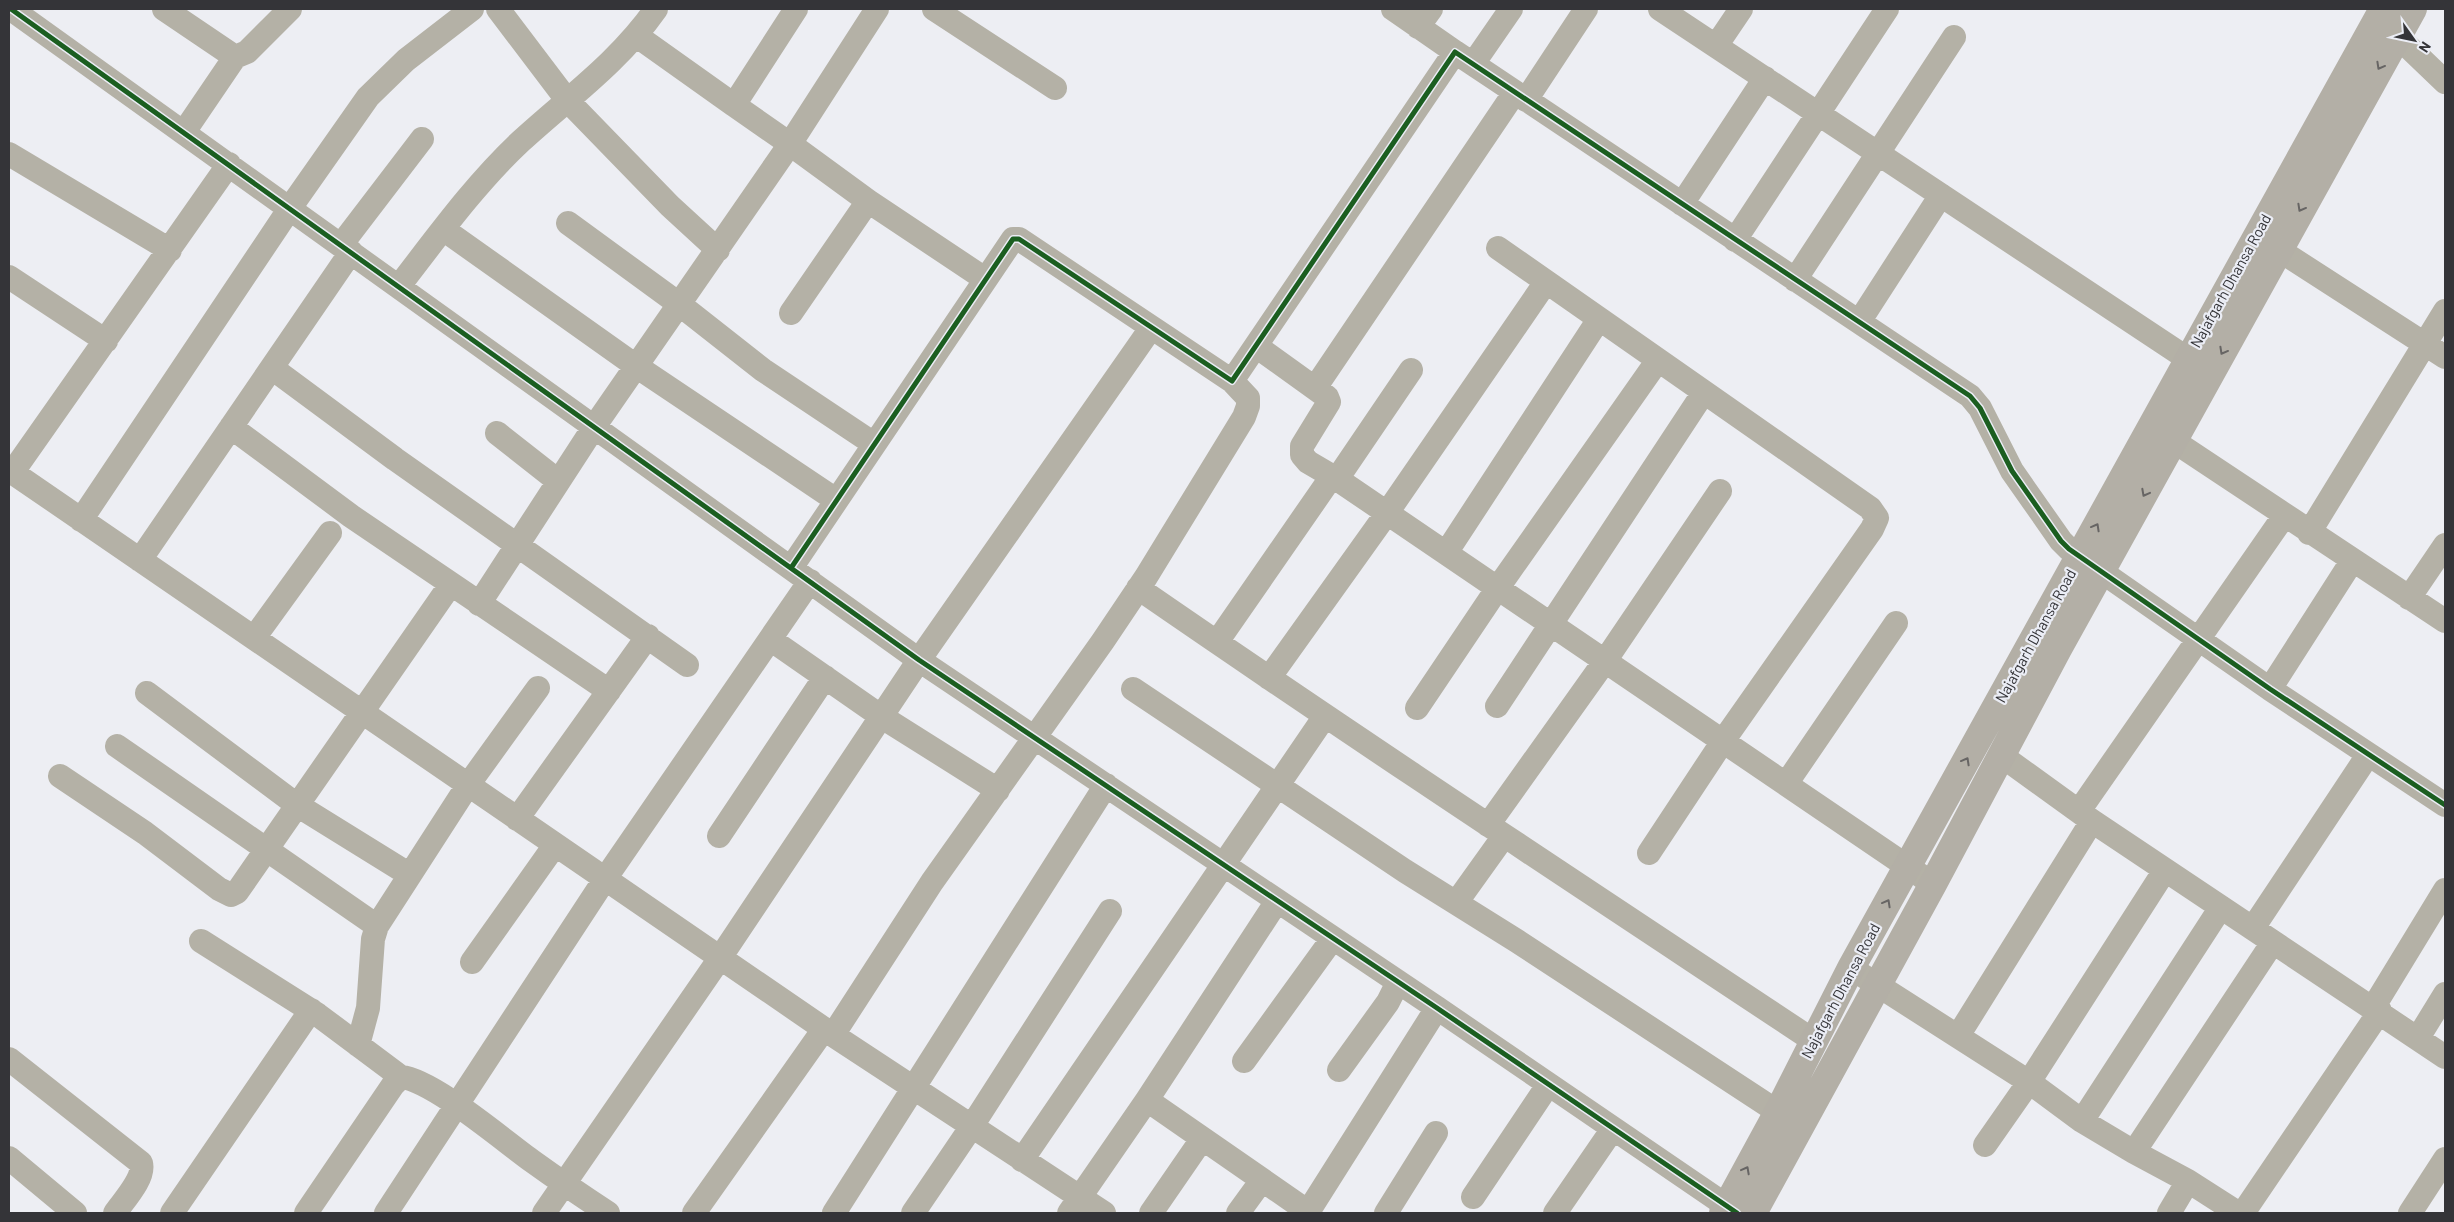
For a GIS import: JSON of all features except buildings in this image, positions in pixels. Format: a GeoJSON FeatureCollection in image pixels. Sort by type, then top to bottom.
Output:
{"type":"FeatureCollection","features":[{"type":"Feature","properties":{"kind":"main road","name":"Najafgarh Dhansa Road"},"geometry":{"type":"LineString","coordinates":[[1728,1211],[1851,968],[2079,557],[2162,434],[2268,243],[2383,9]]}},
{"type":"Feature","properties":{"kind":"main road","name":"Najafgarh Dhansa Road"},"geometry":{"type":"LineString","coordinates":[[1753,1213],[1934,884],[2058,649],[2103,571],[2162,434],[2188,359],[2268,243],[2413,9]]}},
{"type":"Feature","properties":{"kind":"street"},"geometry":{"type":"LineString","coordinates":[[11,9],[920,660],[1437,1008],[1728,1211]]}},
{"type":"Feature","properties":{"kind":"street"},"geometry":{"type":"LineString","coordinates":[[164,9],[235,57]]}},
{"type":"Feature","properties":{"kind":"street"},"geometry":{"type":"LineString","coordinates":[[184,132],[235,57],[247,52],[290,9]]}},
{"type":"Feature","properties":{"kind":"street"},"geometry":{"type":"LineString","coordinates":[[81,520],[290,208],[368,97],[406,60],[472,9]]}},
{"type":"Feature","properties":{"kind":"street"},"geometry":{"type":"LineString","coordinates":[[498,9],[567,100],[670,206],[718,250]]}},
{"type":"Feature","properties":{"kind":"street"},"geometry":{"type":"LineString","coordinates":[[399,286],[443,229],[520,143],[608,65],[637,36],[656,9]]}},
{"type":"Feature","properties":{"kind":"street"},"geometry":{"type":"LineString","coordinates":[[734,105],[796,9]]}},
{"type":"Feature","properties":{"kind":"street"},"geometry":{"type":"LineString","coordinates":[[479,604],[594,426],[790,144],[877,9]]}},
{"type":"Feature","properties":{"kind":"street"},"geometry":{"type":"LineString","coordinates":[[934,9],[1055,88]]}},
{"type":"Feature","properties":{"kind":"street"},"geometry":{"type":"LineString","coordinates":[[1393,9],[1425,18],[1464,58],[1970,396],[1980,408],[2012,471],[2061,541],[2079,557],[2103,571],[2270,689],[2445,806]]}},
{"type":"Feature","properties":{"kind":"street"},"geometry":{"type":"LineString","coordinates":[[1232,381],[1464,58],[1511,9]]}},
{"type":"Feature","properties":{"kind":"street"},"geometry":{"type":"LineString","coordinates":[[1315,388],[1520,96],[1586,9]]}},
{"type":"Feature","properties":{"kind":"street"},"geometry":{"type":"LineString","coordinates":[[1661,9],[2188,359]]}},
{"type":"Feature","properties":{"kind":"street"},"geometry":{"type":"LineString","coordinates":[[1716,46],[1741,9]]}},
{"type":"Feature","properties":{"kind":"street"},"geometry":{"type":"LineString","coordinates":[[1735,240],[1887,9]]}},
{"type":"Feature","properties":{"kind":"street"},"geometry":{"type":"LineString","coordinates":[[637,36],[868,201],[985,279]]}},
{"type":"Feature","properties":{"kind":"street"},"geometry":{"type":"LineString","coordinates":[[2397,36],[2445,82]]}},
{"type":"Feature","properties":{"kind":"street"},"geometry":{"type":"LineString","coordinates":[[1796,280],[1954,37]]}},
{"type":"Feature","properties":{"kind":"street"},"geometry":{"type":"LineString","coordinates":[[1682,204],[1765,78]]}},
{"type":"Feature","properties":{"kind":"street"},"geometry":{"type":"LineString","coordinates":[[140,560],[272,368],[346,248],[422,139]]}},
{"type":"Feature","properties":{"kind":"street"},"geometry":{"type":"LineString","coordinates":[[9,154],[170,250]]}},
{"type":"Feature","properties":{"kind":"street"},"geometry":{"type":"LineString","coordinates":[[229,164],[106,341],[10,471],[828,1032],[1022,1160],[1074,1206],[1104,1213]]}},
{"type":"Feature","properties":{"kind":"street"},"geometry":{"type":"LineString","coordinates":[[1859,322],[1941,195]]}},
{"type":"Feature","properties":{"kind":"street"},"geometry":{"type":"LineString","coordinates":[[791,313],[868,201]]}},
{"type":"Feature","properties":{"kind":"street"},"geometry":{"type":"LineString","coordinates":[[568,223],[680,304],[763,370],[874,444]]}},
{"type":"Feature","properties":{"kind":"street"},"geometry":{"type":"LineString","coordinates":[[443,229],[636,366],[836,500]]}},
{"type":"Feature","properties":{"kind":"street"},"geometry":{"type":"LineString","coordinates":[[386,1213],[605,879],[770,639],[836,500],[1008,244],[1013,239],[1019,239],[1232,381],[1248,398],[1248,406],[1244,417],[1138,588],[828,1032],[694,1213]]}},
{"type":"Feature","properties":{"kind":"street"},"geometry":{"type":"LineString","coordinates":[[2268,243],[2445,357]]}},
{"type":"Feature","properties":{"kind":"street"},"geometry":{"type":"LineString","coordinates":[[1498,248],[1870,508],[1876,518],[1872,529],[1723,741],[1649,853]]}},
{"type":"Feature","properties":{"kind":"street"},"geometry":{"type":"LineString","coordinates":[[9,277],[106,341]]}},
{"type":"Feature","properties":{"kind":"street"},"geometry":{"type":"LineString","coordinates":[[1268,678],[1388,513],[1546,282]]}},
{"type":"Feature","properties":{"kind":"street"},"geometry":{"type":"LineString","coordinates":[[2309,533],[2445,311]]}},
{"type":"Feature","properties":{"kind":"street"},"geometry":{"type":"LineString","coordinates":[[1446,553],[1599,319]]}},
{"type":"Feature","properties":{"kind":"street"},"geometry":{"type":"LineString","coordinates":[[544,1213],[720,958],[920,660],[1151,328]]}},
{"type":"Feature","properties":{"kind":"street"},"geometry":{"type":"LineString","coordinates":[[1256,346],[1327,397],[1329,402],[1302,446],[1302,455],[1308,462],[1388,513],[1497,589],[1934,884]]}},
{"type":"Feature","properties":{"kind":"street"},"geometry":{"type":"LineString","coordinates":[[1417,708],[1497,589],[1658,360]]}},
{"type":"Feature","properties":{"kind":"street"},"geometry":{"type":"LineString","coordinates":[[272,368],[687,665]]}},
{"type":"Feature","properties":{"kind":"street"},"geometry":{"type":"LineString","coordinates":[[1217,642],[1411,370]]}},
{"type":"Feature","properties":{"kind":"street"},"geometry":{"type":"LineString","coordinates":[[1497,706],[1704,392]]}},
{"type":"Feature","properties":{"kind":"street"},"geometry":{"type":"LineString","coordinates":[[231,427],[352,516],[609,692]]}},
{"type":"Feature","properties":{"kind":"street"},"geometry":{"type":"LineString","coordinates":[[498,433],[558,481]]}},
{"type":"Feature","properties":{"kind":"street"},"geometry":{"type":"LineString","coordinates":[[2162,434],[2445,622]]}},
{"type":"Feature","properties":{"kind":"street"},"geometry":{"type":"LineString","coordinates":[[1456,902],[1496,831],[1605,661],[1720,491]]}},
{"type":"Feature","properties":{"kind":"street"},"geometry":{"type":"LineString","coordinates":[[1958,1036],[2086,816],[2197,638],[2284,516]]}},
{"type":"Feature","properties":{"kind":"street"},"geometry":{"type":"LineString","coordinates":[[254,638],[330,533]]}},
{"type":"Feature","properties":{"kind":"street"},"geometry":{"type":"LineString","coordinates":[[2409,598],[2445,545]]}},
{"type":"Feature","properties":{"kind":"street"},"geometry":{"type":"LineString","coordinates":[[2270,689],[2352,561]]}},
{"type":"Feature","properties":{"kind":"street"},"geometry":{"type":"LineString","coordinates":[[60,776],[145,833],[226,894],[231,895],[237,892],[451,584]]}},
{"type":"Feature","properties":{"kind":"street"},"geometry":{"type":"LineString","coordinates":[[1138,588],[1268,678],[1814,1042]]}},
{"type":"Feature","properties":{"kind":"street"},"geometry":{"type":"LineString","coordinates":[[1786,784],[1896,622]]}},
{"type":"Feature","properties":{"kind":"street"},"geometry":{"type":"LineString","coordinates":[[517,819],[648,636]]}},
{"type":"Feature","properties":{"kind":"street"},"geometry":{"type":"LineString","coordinates":[[770,639],[882,717],[998,790]]}},
{"type":"Feature","properties":{"kind":"street"},"geometry":{"type":"LineString","coordinates":[[718,836],[825,677]]}},
{"type":"Feature","properties":{"kind":"street"},"geometry":{"type":"LineString","coordinates":[[358,1045],[368,1008],[373,939],[377,926],[468,785],[538,688]]}},
{"type":"Feature","properties":{"kind":"street"},"geometry":{"type":"LineString","coordinates":[[1133,689],[1277,784],[1405,872],[1456,902],[1778,1112]]}},
{"type":"Feature","properties":{"kind":"street"},"geometry":{"type":"LineString","coordinates":[[147,693],[297,804],[410,875]]}},
{"type":"Feature","properties":{"kind":"street"},"geometry":{"type":"LineString","coordinates":[[1022,1160],[1222,864],[1325,716]]}},
{"type":"Feature","properties":{"kind":"street"},"geometry":{"type":"LineString","coordinates":[[117,746],[377,926]]}},
{"type":"Feature","properties":{"kind":"street"},"geometry":{"type":"LineString","coordinates":[[2253,928],[2368,755]]}},
{"type":"Feature","properties":{"kind":"street"},"geometry":{"type":"LineString","coordinates":[[2002,756],[2165,870],[2376,1009],[2445,1057]]}},
{"type":"Feature","properties":{"kind":"street"},"geometry":{"type":"LineString","coordinates":[[834,1213],[1106,785]]}},
{"type":"Feature","properties":{"kind":"street"},"geometry":{"type":"LineString","coordinates":[[472,962],[555,845]]}},
{"type":"Feature","properties":{"kind":"street"},"geometry":{"type":"LineString","coordinates":[[1985,1145],[2029,1082],[2165,870]]}},
{"type":"Feature","properties":{"kind":"street"},"geometry":{"type":"LineString","coordinates":[[2243,1213],[2376,1009],[2445,890]]}},
{"type":"Feature","properties":{"kind":"street"},"geometry":{"type":"LineString","coordinates":[[1074,1206],[1147,1100],[1277,900]]}},
{"type":"Feature","properties":{"kind":"street"},"geometry":{"type":"LineString","coordinates":[[2082,1121],[2221,907]]}},
{"type":"Feature","properties":{"kind":"street"},"geometry":{"type":"LineString","coordinates":[[913,1213],[972,1126],[1110,911]]}},
{"type":"Feature","properties":{"kind":"street"},"geometry":{"type":"LineString","coordinates":[[1244,1061],[1333,938]]}},
{"type":"Feature","properties":{"kind":"street"},"geometry":{"type":"LineString","coordinates":[[201,941],[310,1010],[401,1077],[420,1083],[456,1105],[563,1184],[608,1213]]}},
{"type":"Feature","properties":{"kind":"street"},"geometry":{"type":"LineString","coordinates":[[2134,1152],[2273,942]]}},
{"type":"Feature","properties":{"kind":"street"},"geometry":{"type":"LineString","coordinates":[[1851,968],[2029,1082],[2082,1121],[2188,1181],[2238,1213]]}},
{"type":"Feature","properties":{"kind":"street"},"geometry":{"type":"LineString","coordinates":[[1339,1070],[1388,1002],[1398,982]]}},
{"type":"Feature","properties":{"kind":"street"},"geometry":{"type":"LineString","coordinates":[[2418,1038],[2445,994]]}},
{"type":"Feature","properties":{"kind":"street"},"geometry":{"type":"LineString","coordinates":[[1147,1100],[1309,1213],[1437,1008]]}},
{"type":"Feature","properties":{"kind":"street"},"geometry":{"type":"LineString","coordinates":[[172,1213],[310,1010]]}},
{"type":"Feature","properties":{"kind":"street"},"geometry":{"type":"LineString","coordinates":[[9,1059],[142,1163],[143,1169],[115,1213]]}},
{"type":"Feature","properties":{"kind":"street"},"geometry":{"type":"LineString","coordinates":[[306,1213],[376,1109],[401,1077]]}},
{"type":"Feature","properties":{"kind":"street"},"geometry":{"type":"LineString","coordinates":[[1473,1197],[1548,1085]]}},
{"type":"Feature","properties":{"kind":"street"},"geometry":{"type":"LineString","coordinates":[[1555,1213],[1612,1130]]}},
{"type":"Feature","properties":{"kind":"street"},"geometry":{"type":"LineString","coordinates":[[1386,1213],[1436,1133]]}},
{"type":"Feature","properties":{"kind":"street"},"geometry":{"type":"LineString","coordinates":[[1151,1213],[1202,1139]]}},
{"type":"Feature","properties":{"kind":"street"},"geometry":{"type":"LineString","coordinates":[[9,1158],[75,1213]]}},
{"type":"Feature","properties":{"kind":"street"},"geometry":{"type":"LineString","coordinates":[[2410,1213],[2445,1159]]}},
{"type":"Feature","properties":{"kind":"street"},"geometry":{"type":"LineString","coordinates":[[1238,1213],[1262,1180]]}},
{"type":"Feature","properties":{"kind":"street"},"geometry":{"type":"LineString","coordinates":[[2169,1213],[2188,1181]]}},
{"type":"Feature","properties":{"kind":"cycle path"},"geometry":{"type":"LineString","coordinates":[[11,9],[919,660],[1437,1008],[1737,1213]]}},
{"type":"Feature","properties":{"kind":"cycle path"},"geometry":{"type":"LineString","coordinates":[[791,568],[1013,239],[1019,239],[1232,381],[1455,52],[1970,396],[1980,408],[2012,471],[2061,541],[2069,549],[2270,689],[2445,805]]}}]}
